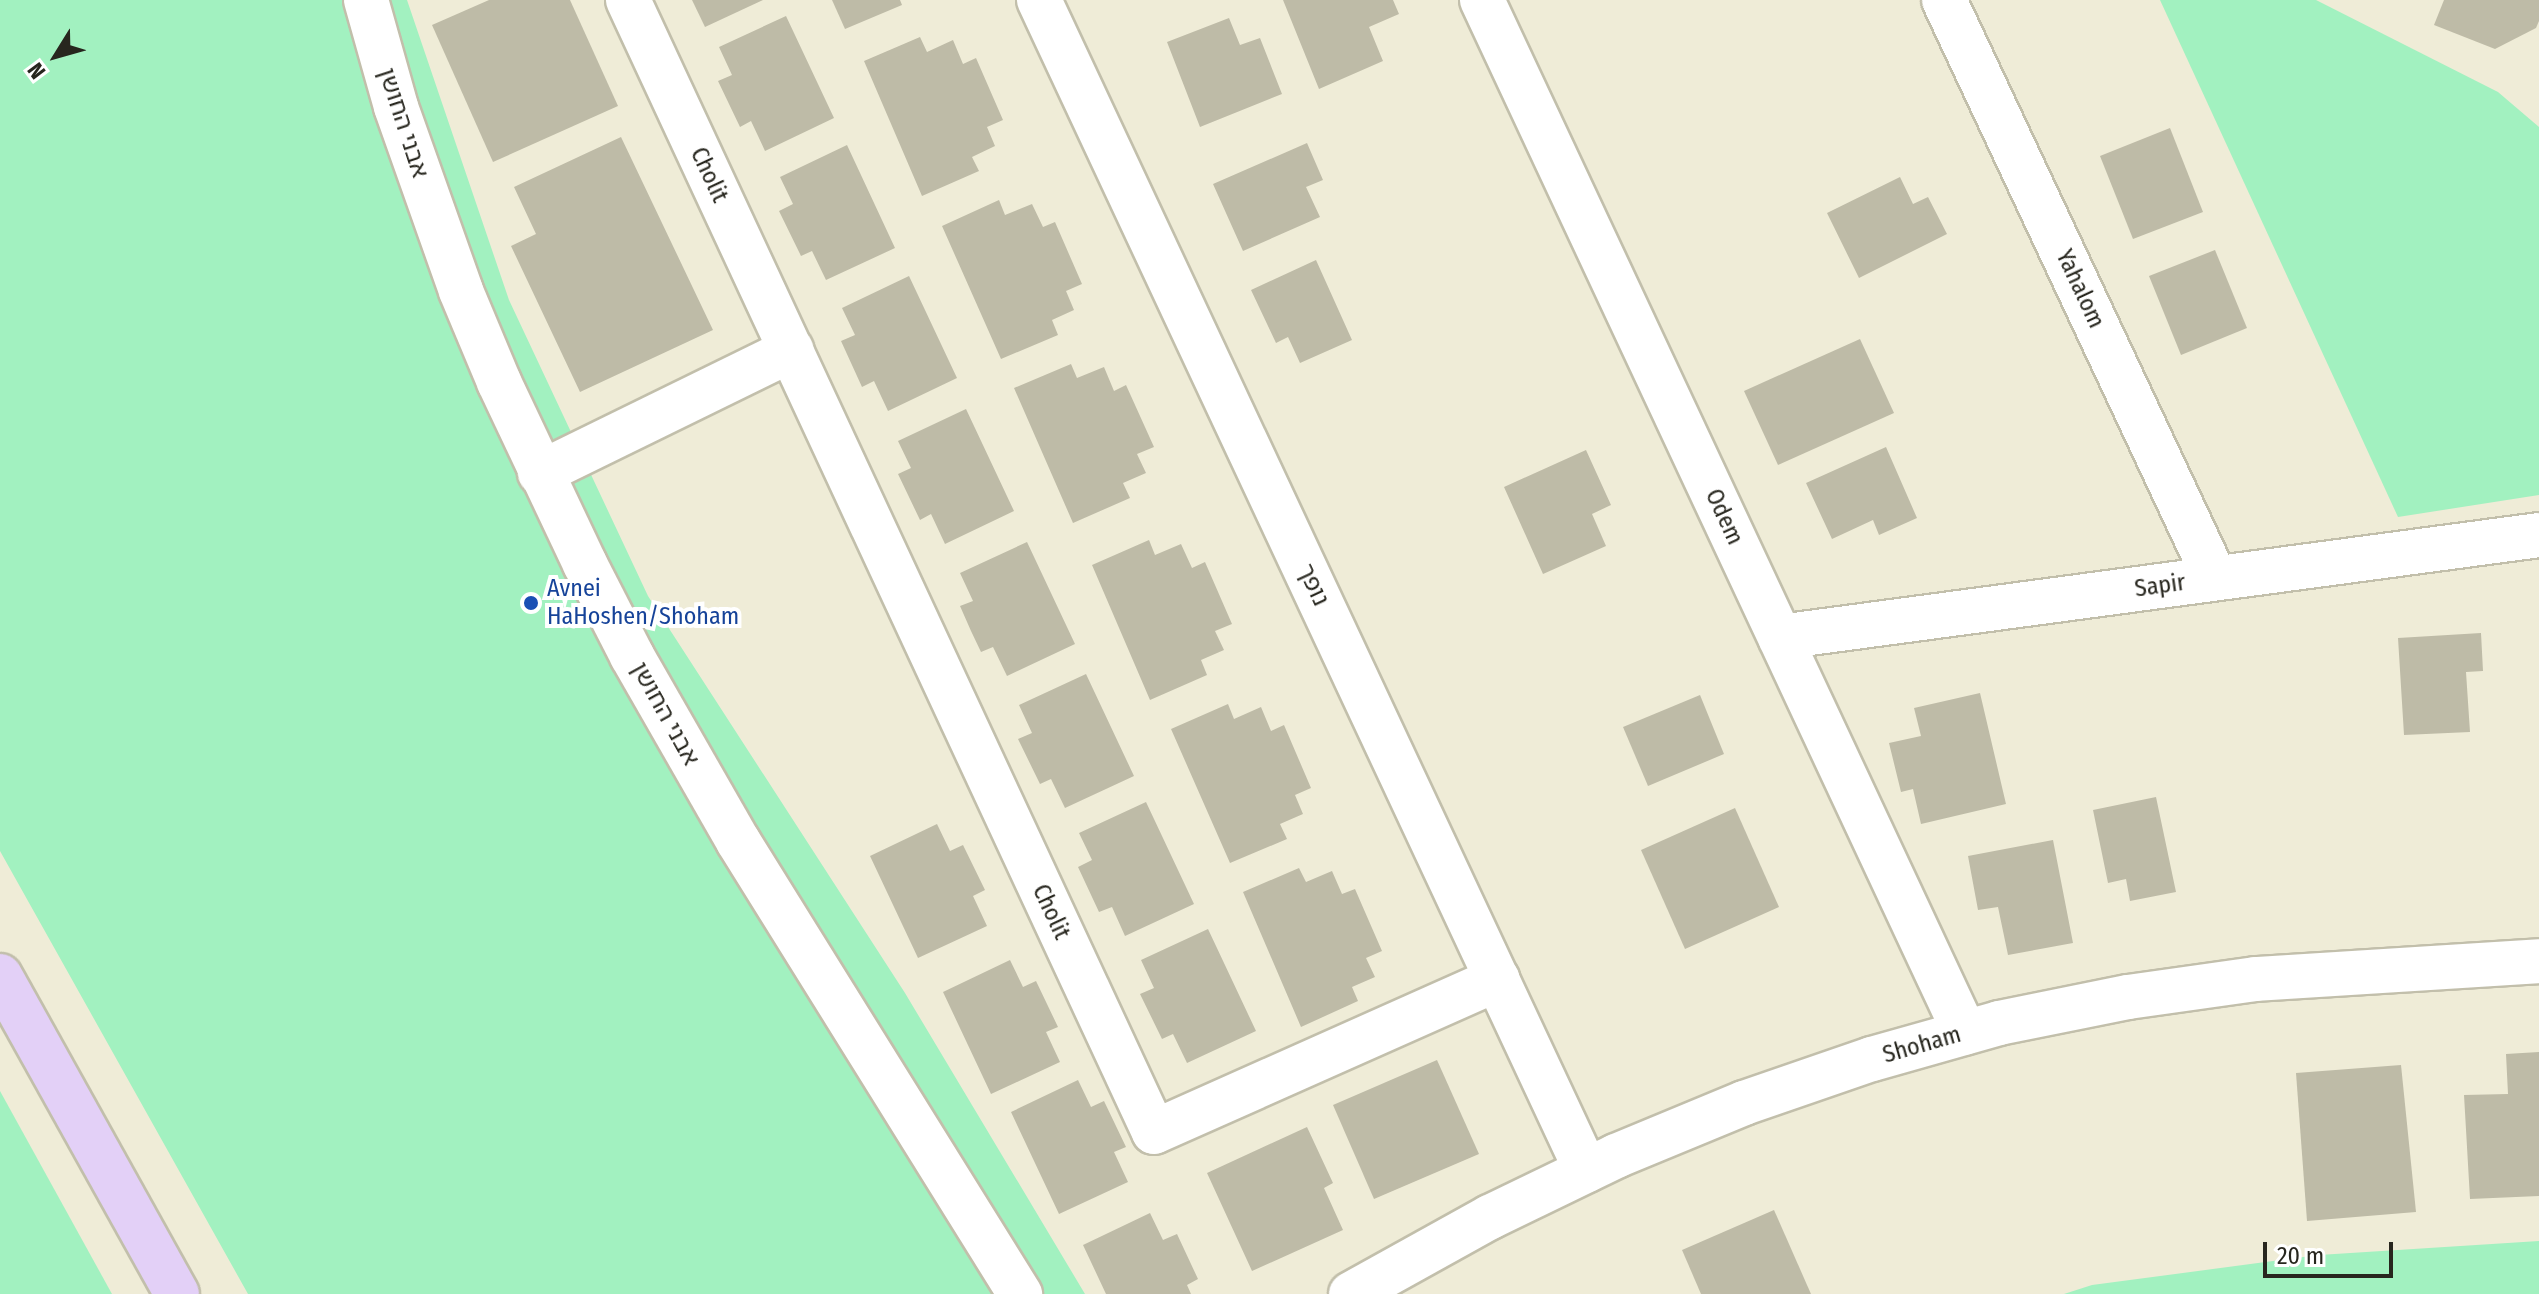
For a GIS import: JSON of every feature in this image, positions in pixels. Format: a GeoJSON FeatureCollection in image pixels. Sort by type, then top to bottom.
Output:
{"type":"FeatureCollection","features":[{"type":"Feature","properties":{"kind":"main road"},"geometry":{"type":"LineString","coordinates":[[0,976],[177,1294]]}},
{"type":"Feature","properties":{"kind":"street","name":"אבני החושן"},"geometry":{"type":"LineString","coordinates":[[366,0],[432,212],[488,356],[540,473],[632,656],[691,761],[1020,1294]]}},
{"type":"Feature","properties":{"kind":"street","name":"Cholit"},"geometry":{"type":"LineString","coordinates":[[628,0],[1154,1132],[1497,979]]}},
{"type":"Feature","properties":{"kind":"street","name":"נופך"},"geometry":{"type":"LineString","coordinates":[[1039,0],[1586,1170]]}},
{"type":"Feature","properties":{"kind":"street","name":"Odem"},"geometry":{"type":"LineString","coordinates":[[1482,0],[1965,1033]]}},
{"type":"Feature","properties":{"kind":"street","name":"Yahalom"},"geometry":{"type":"LineString","coordinates":[[1944,0],[2215,578]]}},
{"type":"Feature","properties":{"kind":"street"},"geometry":{"type":"LineString","coordinates":[[540,473],[791,350]]}},
{"type":"Feature","properties":{"kind":"street","name":"Sapir"},"geometry":{"type":"LineString","coordinates":[[1780,637],[2539,535]]}},
{"type":"Feature","properties":{"kind":"street","name":"Shoham"},"geometry":{"type":"LineString","coordinates":[[1351,1294],[1490,1217],[1586,1170],[1744,1103],[1872,1059],[1965,1033],[2128,997],[2256,979],[2539,961]]}},
{"type":"Feature","properties":{"kind":"green space"},"geometry":{"type":"Polygon","coordinates":[[[0,0],[407,0],[509,300],[648,596],[905,993],[1085,1294],[248,1294],[0,851],[0,0]]]}},
{"type":"Feature","properties":{"kind":"green space"},"geometry":{"type":"Polygon","coordinates":[[[2160,0],[2316,0],[2498,92],[2539,127],[2539,495],[2398,517],[2160,0]]]}},
{"type":"Feature","properties":{"kind":"green space"},"geometry":{"type":"Polygon","coordinates":[[[0,1091],[112,1294],[0,1294],[0,1091]]]}},
{"type":"Feature","properties":{"kind":"green space"},"geometry":{"type":"Polygon","coordinates":[[[2539,1241],[2539,1294],[2064,1294],[2092,1285],[2319,1255],[2539,1241]]]}},
{"type":"Feature","properties":{"kind":"building"},"geometry":{"type":"Polygon","coordinates":[[[489,0],[570,0],[618,106],[493,162],[432,25],[489,0]]]}},
{"type":"Feature","properties":{"kind":"building"},"geometry":{"type":"Polygon","coordinates":[[[692,0],[763,0],[705,27],[692,0]]]}},
{"type":"Feature","properties":{"kind":"building"},"geometry":{"type":"Polygon","coordinates":[[[832,0],[900,0],[902,5],[845,29],[832,0]]]}},
{"type":"Feature","properties":{"kind":"building"},"geometry":{"type":"Polygon","coordinates":[[[1283,0],[1393,0],[1399,14],[1369,27],[1383,61],[1319,89],[1283,0]]]}},
{"type":"Feature","properties":{"kind":"building"},"geometry":{"type":"Polygon","coordinates":[[[2444,0],[2539,0],[2539,21],[2536,28],[2495,49],[2434,25],[2444,0]]]}},
{"type":"Feature","properties":{"kind":"building"},"geometry":{"type":"Polygon","coordinates":[[[786,16],[834,118],[765,151],[751,121],[740,127],[718,81],[732,75],[719,47],[786,16]]]}},
{"type":"Feature","properties":{"kind":"building"},"geometry":{"type":"Polygon","coordinates":[[[1229,18],[1240,45],[1260,38],[1282,94],[1200,127],[1167,42],[1229,18]]]}},
{"type":"Feature","properties":{"kind":"building"},"geometry":{"type":"Polygon","coordinates":[[[920,37],[927,52],[953,40],[963,64],[976,58],[1003,120],[987,127],[995,146],[972,157],[979,171],[922,196],[864,61],[920,37]]]}},
{"type":"Feature","properties":{"kind":"building"},"geometry":{"type":"Polygon","coordinates":[[[2170,128],[2203,212],[2133,239],[2100,156],[2170,128]]]}},
{"type":"Feature","properties":{"kind":"building"},"geometry":{"type":"Polygon","coordinates":[[[621,137],[713,330],[580,392],[511,246],[536,234],[514,187],[621,137]]]}},
{"type":"Feature","properties":{"kind":"building"},"geometry":{"type":"Polygon","coordinates":[[[1307,143],[1323,180],[1306,187],[1320,217],[1243,251],[1213,184],[1307,143]]]}},
{"type":"Feature","properties":{"kind":"building"},"geometry":{"type":"Polygon","coordinates":[[[847,145],[895,248],[826,280],[812,251],[801,256],[779,211],[793,204],[780,177],[847,145]]]}},
{"type":"Feature","properties":{"kind":"building"},"geometry":{"type":"Polygon","coordinates":[[[1900,177],[1913,204],[1928,197],[1947,234],[1859,278],[1827,213],[1900,177]]]}},
{"type":"Feature","properties":{"kind":"building"},"geometry":{"type":"Polygon","coordinates":[[[999,200],[1005,215],[1032,204],[1043,227],[1055,222],[1082,284],[1066,291],[1074,310],[1052,320],[1058,335],[1001,359],[942,226],[999,200]]]}},
{"type":"Feature","properties":{"kind":"building"},"geometry":{"type":"Polygon","coordinates":[[[2215,250],[2247,328],[2181,355],[2149,276],[2215,250]]]}},
{"type":"Feature","properties":{"kind":"building"},"geometry":{"type":"Polygon","coordinates":[[[1316,260],[1352,340],[1300,363],[1288,337],[1276,343],[1251,290],[1316,260]]]}},
{"type":"Feature","properties":{"kind":"building"},"geometry":{"type":"Polygon","coordinates":[[[909,276],[957,378],[888,411],[874,381],[862,387],[841,341],[855,335],[842,308],[909,276]]]}},
{"type":"Feature","properties":{"kind":"building"},"geometry":{"type":"Polygon","coordinates":[[[1860,339],[1894,413],[1778,465],[1744,391],[1860,339]]]}},
{"type":"Feature","properties":{"kind":"building"},"geometry":{"type":"Polygon","coordinates":[[[1071,364],[1077,378],[1104,367],[1114,391],[1126,385],[1154,447],[1137,454],[1146,473],[1123,483],[1130,498],[1073,523],[1014,388],[1071,364]]]}},
{"type":"Feature","properties":{"kind":"building"},"geometry":{"type":"Polygon","coordinates":[[[966,409],[1014,511],[945,544],[931,514],[920,520],[898,474],[911,468],[898,441],[966,409]]]}},
{"type":"Feature","properties":{"kind":"building"},"geometry":{"type":"Polygon","coordinates":[[[1886,447],[1917,518],[1879,535],[1873,520],[1832,539],[1806,483],[1886,447]]]}},
{"type":"Feature","properties":{"kind":"building"},"geometry":{"type":"Polygon","coordinates":[[[1586,450],[1611,505],[1592,514],[1606,546],[1543,574],[1504,487],[1586,450]]]}},
{"type":"Feature","properties":{"kind":"building"},"geometry":{"type":"Polygon","coordinates":[[[1149,540],[1155,555],[1181,544],[1192,568],[1205,562],[1232,624],[1215,631],[1224,650],[1201,660],[1207,675],[1150,700],[1092,565],[1149,540]]]}},
{"type":"Feature","properties":{"kind":"building"},"geometry":{"type":"Polygon","coordinates":[[[1027,542],[1075,644],[1007,676],[993,647],[981,652],[971,631],[960,606],[973,601],[960,573],[1027,542]]]}},
{"type":"Feature","properties":{"kind":"building"},"geometry":{"type":"Polygon","coordinates":[[[2481,633],[2483,671],[2466,672],[2470,732],[2404,735],[2398,638],[2481,633]]]}},
{"type":"Feature","properties":{"kind":"building"},"geometry":{"type":"Polygon","coordinates":[[[1086,674],[1134,776],[1065,808],[1051,779],[1040,784],[1018,739],[1032,733],[1019,705],[1086,674]]]}},
{"type":"Feature","properties":{"kind":"building"},"geometry":{"type":"Polygon","coordinates":[[[1980,693],[2006,804],[1921,824],[1913,789],[1901,792],[1889,743],[1921,736],[1914,708],[1980,693]]]}},
{"type":"Feature","properties":{"kind":"building"},"geometry":{"type":"Polygon","coordinates":[[[1700,695],[1724,754],[1648,786],[1623,727],[1700,695]]]}},
{"type":"Feature","properties":{"kind":"building"},"geometry":{"type":"Polygon","coordinates":[[[1228,704],[1234,719],[1261,707],[1271,731],[1284,725],[1311,788],[1295,795],[1303,814],[1280,824],[1287,839],[1230,863],[1171,729],[1228,704]]]}},
{"type":"Feature","properties":{"kind":"building"},"geometry":{"type":"Polygon","coordinates":[[[2156,797],[2176,892],[2130,901],[2126,879],[2108,883],[2093,810],[2156,797]]]}},
{"type":"Feature","properties":{"kind":"building"},"geometry":{"type":"Polygon","coordinates":[[[1146,802],[1194,904],[1125,936],[1112,907],[1099,912],[1078,867],[1092,860],[1079,833],[1146,802]]]}},
{"type":"Feature","properties":{"kind":"building"},"geometry":{"type":"Polygon","coordinates":[[[1735,808],[1779,907],[1685,949],[1641,850],[1735,808]]]}},
{"type":"Feature","properties":{"kind":"building"},"geometry":{"type":"Polygon","coordinates":[[[937,824],[950,851],[963,845],[985,890],[973,896],[987,926],[918,958],[870,856],[937,824]]]}},
{"type":"Feature","properties":{"kind":"building"},"geometry":{"type":"Polygon","coordinates":[[[2053,840],[2073,943],[2008,955],[1998,907],[1978,910],[1968,856],[2053,840]]]}},
{"type":"Feature","properties":{"kind":"building"},"geometry":{"type":"Polygon","coordinates":[[[1299,868],[1306,882],[1332,871],[1342,894],[1355,889],[1382,951],[1366,958],[1375,977],[1352,987],[1358,1001],[1301,1027],[1243,892],[1299,868]]]}},
{"type":"Feature","properties":{"kind":"building"},"geometry":{"type":"Polygon","coordinates":[[[1208,929],[1256,1031],[1187,1063],[1173,1034],[1162,1039],[1140,994],[1154,988],[1141,960],[1208,929]]]}},
{"type":"Feature","properties":{"kind":"building"},"geometry":{"type":"Polygon","coordinates":[[[1010,960],[1023,987],[1036,981],[1058,1027],[1046,1032],[1060,1062],[991,1094],[943,992],[1010,960]]]}},
{"type":"Feature","properties":{"kind":"building"},"geometry":{"type":"Polygon","coordinates":[[[2539,1052],[2539,1196],[2470,1199],[2464,1095],[2508,1094],[2506,1054],[2539,1052]]]}},
{"type":"Feature","properties":{"kind":"building"},"geometry":{"type":"Polygon","coordinates":[[[1437,1060],[1479,1154],[1374,1199],[1333,1105],[1437,1060]]]}},
{"type":"Feature","properties":{"kind":"building"},"geometry":{"type":"Polygon","coordinates":[[[2401,1065],[2416,1212],[2307,1221],[2296,1073],[2401,1065]]]}},
{"type":"Feature","properties":{"kind":"building"},"geometry":{"type":"Polygon","coordinates":[[[1078,1080],[1091,1107],[1104,1101],[1126,1147],[1114,1152],[1128,1182],[1059,1214],[1011,1112],[1078,1080]]]}},
{"type":"Feature","properties":{"kind":"building"},"geometry":{"type":"Polygon","coordinates":[[[1307,1127],[1333,1183],[1324,1188],[1343,1230],[1252,1271],[1207,1173],[1307,1127]]]}},
{"type":"Feature","properties":{"kind":"building"},"geometry":{"type":"Polygon","coordinates":[[[1774,1210],[1811,1294],[1701,1294],[1682,1250],[1774,1210]]]}},
{"type":"Feature","properties":{"kind":"building"},"geometry":{"type":"Polygon","coordinates":[[[1150,1213],[1163,1240],[1177,1234],[1198,1279],[1187,1285],[1191,1294],[1106,1294],[1083,1245],[1150,1213]]]}},
{"type":"Feature","properties":{"kind":"place","name":"Avnei HaHoshen/Shoham"},"geometry":{"type":"Point","coordinates":[531,603]}}]}
